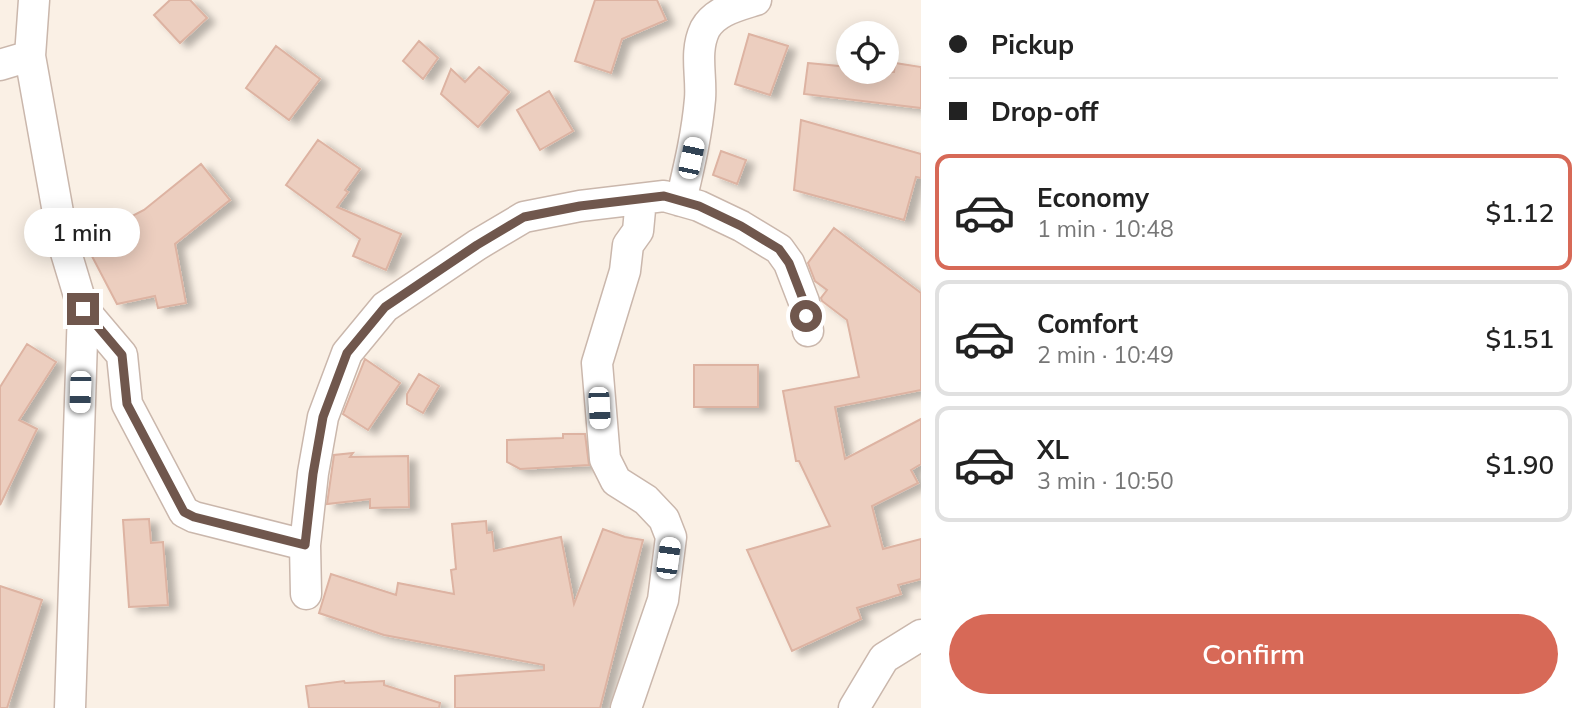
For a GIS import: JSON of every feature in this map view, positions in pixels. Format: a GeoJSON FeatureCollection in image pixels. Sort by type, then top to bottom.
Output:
{"type":"FeatureCollection","features":[{"type":"Feature","properties":{"kind":"street"},"geometry":{"type":"LineString","coordinates":[[34,0],[30,56],[64,246],[83,309],[70,708]]}},
{"type":"Feature","properties":{"kind":"street"},"geometry":{"type":"LineString","coordinates":[[681,201],[695,136],[700,97],[698,56],[705,29],[715,17],[728,9],[756,0]]}},
{"type":"Feature","properties":{"kind":"street"},"geometry":{"type":"LineString","coordinates":[[0,65],[30,56]]}},
{"type":"Feature","properties":{"kind":"street"},"geometry":{"type":"LineString","coordinates":[[306,594],[305,545],[313,474],[323,417],[347,353],[385,307],[524,217],[580,206],[664,196],[699,206],[741,226],[779,249],[789,263],[804,302],[808,331]]}},
{"type":"Feature","properties":{"kind":"street"},"geometry":{"type":"LineString","coordinates":[[626,708],[663,600],[671,537],[664,519],[646,500],[616,481],[605,460],[597,363],[625,271],[628,245],[638,231],[642,199]]}},
{"type":"Feature","properties":{"kind":"street"},"geometry":{"type":"LineString","coordinates":[[83,309],[122,355],[127,404],[184,512],[194,517],[305,545]]}},
{"type":"Feature","properties":{"kind":"street"},"geometry":{"type":"LineString","coordinates":[[854,708],[884,658],[921,635]]}},
{"type":"Feature","properties":{"kind":"building"},"geometry":{"type":"Polygon","coordinates":[[[170,0],[190,0],[207,18],[180,43],[154,15],[170,0]]]}},
{"type":"Feature","properties":{"kind":"building"},"geometry":{"type":"Polygon","coordinates":[[[595,0],[657,0],[666,20],[622,39],[611,73],[575,61],[595,0]]]}},
{"type":"Feature","properties":{"kind":"building"},"geometry":{"type":"Polygon","coordinates":[[[749,34],[788,46],[770,95],[735,84],[749,34]]]}},
{"type":"Feature","properties":{"kind":"building"},"geometry":{"type":"Polygon","coordinates":[[[419,41],[438,58],[423,79],[403,61],[419,41]]]}},
{"type":"Feature","properties":{"kind":"building"},"geometry":{"type":"Polygon","coordinates":[[[276,46],[320,79],[289,120],[246,88],[276,46]]]}},
{"type":"Feature","properties":{"kind":"building"},"geometry":{"type":"Polygon","coordinates":[[[808,63],[836,66],[836,84],[899,84],[899,64],[921,67],[921,108],[804,94],[808,63]]]}},
{"type":"Feature","properties":{"kind":"building"},"geometry":{"type":"Polygon","coordinates":[[[479,67],[509,92],[478,127],[441,94],[451,69],[465,82],[479,67]]]}},
{"type":"Feature","properties":{"kind":"building"},"geometry":{"type":"Polygon","coordinates":[[[549,91],[573,131],[540,150],[517,110],[549,91]]]}},
{"type":"Feature","properties":{"kind":"building"},"geometry":{"type":"Polygon","coordinates":[[[801,120],[921,154],[921,178],[916,177],[904,220],[794,190],[801,120]]]}},
{"type":"Feature","properties":{"kind":"building"},"geometry":{"type":"Polygon","coordinates":[[[318,140],[360,169],[337,207],[401,234],[386,270],[353,256],[360,239],[286,185],[318,140]]]}},
{"type":"Feature","properties":{"kind":"building"},"geometry":{"type":"Polygon","coordinates":[[[721,151],[746,160],[737,184],[713,175],[721,151]]]}},
{"type":"Feature","properties":{"kind":"building"},"geometry":{"type":"Polygon","coordinates":[[[201,164],[230,200],[175,244],[186,303],[158,308],[155,296],[117,304],[84,241],[144,210],[201,164]]]}},
{"type":"Feature","properties":{"kind":"building"},"geometry":{"type":"Polygon","coordinates":[[[834,228],[921,293],[921,390],[835,407],[845,459],[921,419],[921,464],[911,470],[918,483],[872,506],[883,549],[921,539],[921,579],[898,585],[901,594],[857,608],[861,619],[792,651],[747,550],[830,526],[799,461],[796,461],[783,391],[859,377],[847,320],[822,301],[821,298],[827,290],[815,281],[808,263],[834,228]]]}},
{"type":"Feature","properties":{"kind":"building"},"geometry":{"type":"Polygon","coordinates":[[[27,344],[56,362],[19,420],[37,429],[0,505],[0,387],[27,344]]]}},
{"type":"Feature","properties":{"kind":"building"},"geometry":{"type":"Polygon","coordinates":[[[365,359],[400,383],[368,430],[343,414],[365,359]]]}},
{"type":"Feature","properties":{"kind":"building"},"geometry":{"type":"Polygon","coordinates":[[[694,365],[758,365],[758,407],[694,407],[694,365]]]}},
{"type":"Feature","properties":{"kind":"building"},"geometry":{"type":"Polygon","coordinates":[[[419,374],[439,386],[423,413],[407,404],[407,394],[419,374]]]}},
{"type":"Feature","properties":{"kind":"building"},"geometry":{"type":"Polygon","coordinates":[[[563,434],[585,434],[589,465],[520,469],[507,462],[507,440],[563,438],[563,434]]]}},
{"type":"Feature","properties":{"kind":"building"},"geometry":{"type":"Polygon","coordinates":[[[353,453],[350,457],[408,456],[409,507],[370,508],[370,499],[327,504],[334,455],[353,453]]]}},
{"type":"Feature","properties":{"kind":"building"},"geometry":{"type":"Polygon","coordinates":[[[149,519],[151,543],[163,542],[168,605],[129,607],[123,520],[149,519]]]}},
{"type":"Feature","properties":{"kind":"building"},"geometry":{"type":"Polygon","coordinates":[[[486,521],[487,533],[492,532],[494,551],[561,537],[574,604],[603,529],[643,540],[600,708],[455,708],[455,676],[544,670],[544,665],[384,635],[319,613],[331,574],[396,595],[398,583],[454,594],[451,570],[456,569],[452,524],[486,521]]]}},
{"type":"Feature","properties":{"kind":"building"},"geometry":{"type":"Polygon","coordinates":[[[0,586],[42,600],[7,708],[0,708],[0,586]]]}},
{"type":"Feature","properties":{"kind":"building"},"geometry":{"type":"Polygon","coordinates":[[[344,681],[384,681],[384,685],[440,703],[439,708],[309,708],[306,686],[344,681]]]}},
{"type":"Feature","properties":{"kind":"route"},"geometry":{"type":"LineString","coordinates":[[83,309],[122,355],[127,404],[184,512],[194,517],[305,545],[323,417],[347,353],[385,307],[524,217],[580,206],[664,196],[699,206],[741,226],[779,249],[789,263],[804,302],[806,316]]}}]}
